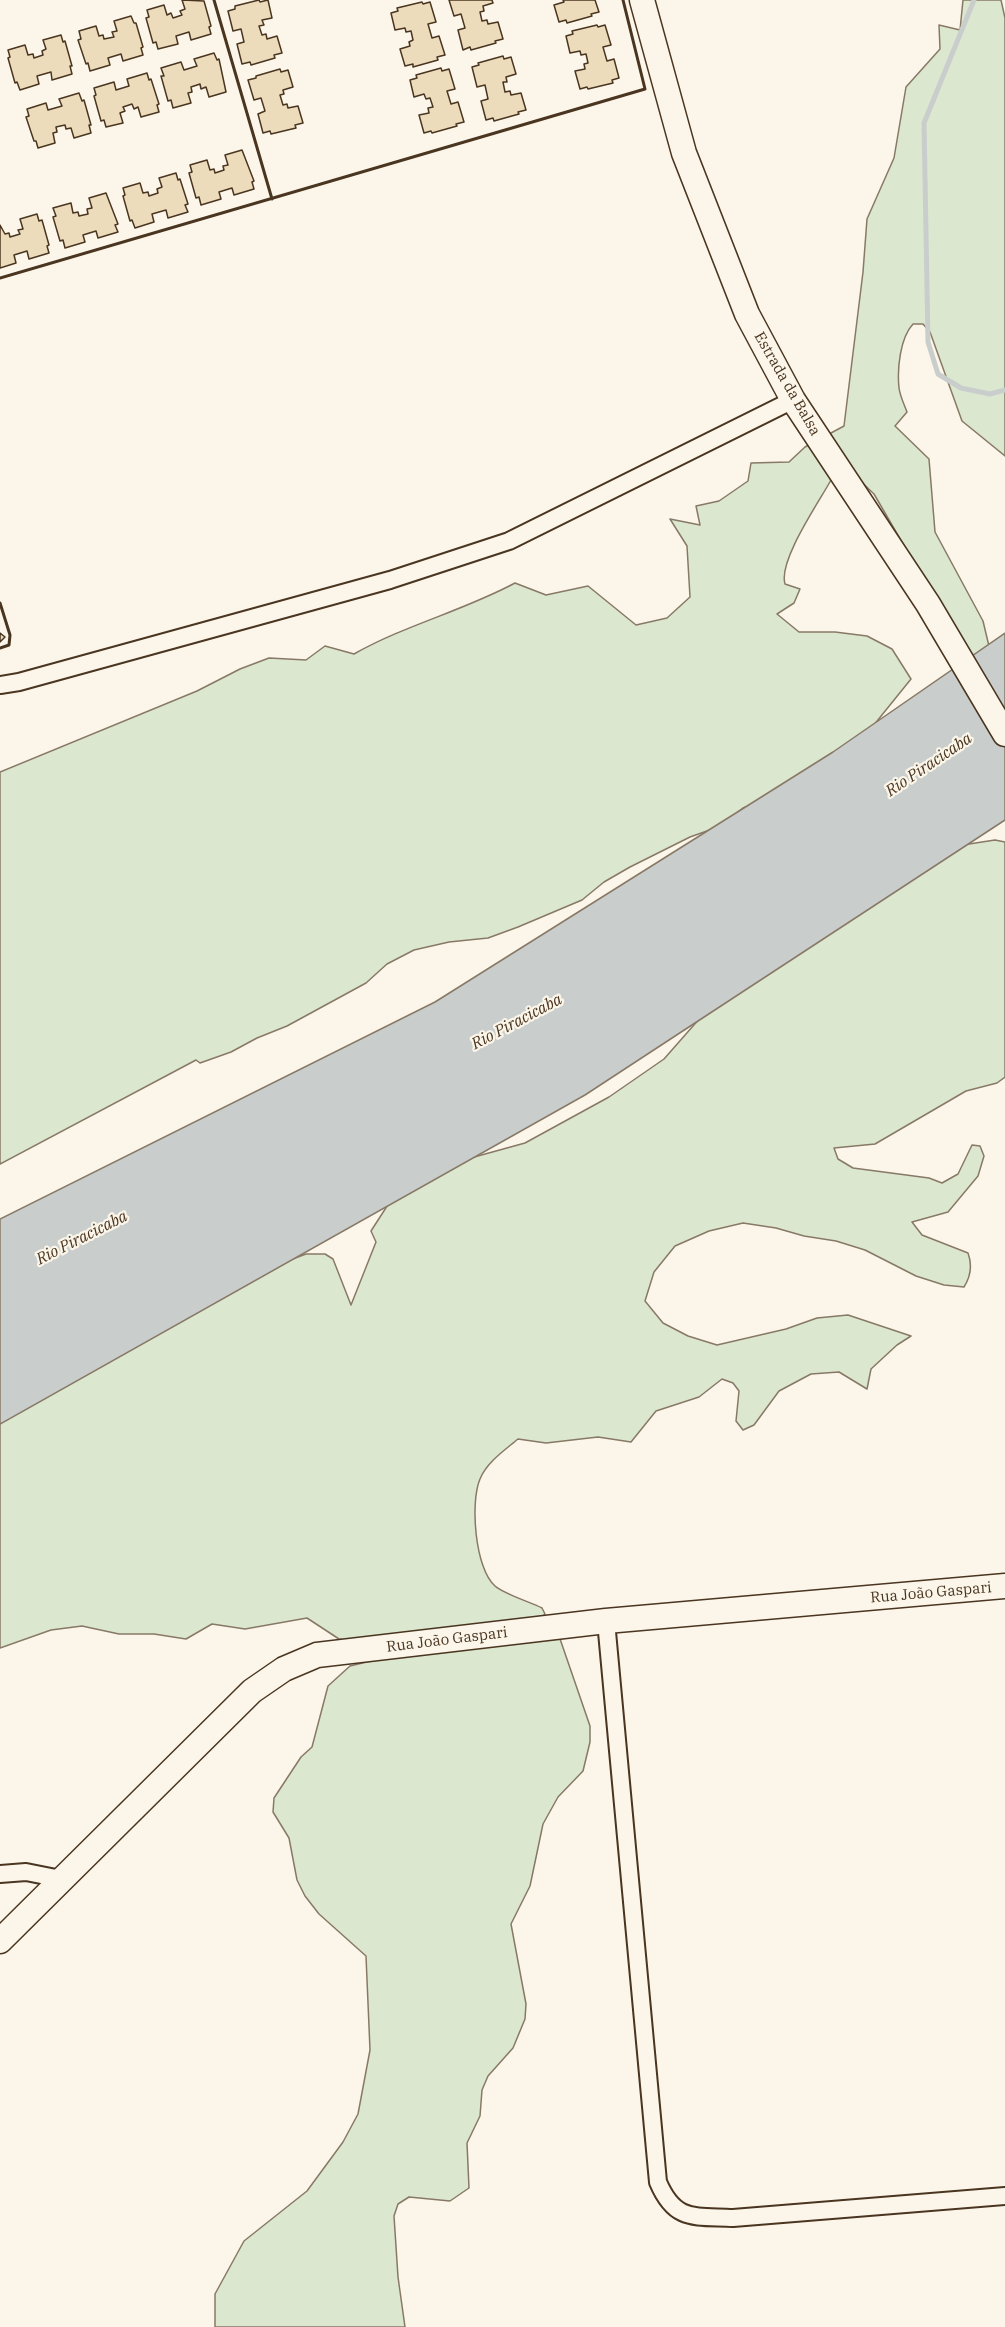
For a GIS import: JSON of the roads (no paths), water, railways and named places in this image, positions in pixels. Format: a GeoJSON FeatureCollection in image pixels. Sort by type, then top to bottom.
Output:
{"type":"FeatureCollection","features":[{"type":"Feature","properties":{"kind":"main road","name":"Estrada da Balsa"},"geometry":{"type":"LineString","coordinates":[[642,0],[684,153],[747,314],[793,400],[928,604],[1005,734]]}},
{"type":"Feature","properties":{"kind":"main road","name":"Rua João Gaspari"},"geometry":{"type":"LineString","coordinates":[[0,1941],[252,1691],[284,1669],[317,1655],[606,1621],[1005,1586]]}},
{"type":"Feature","properties":{"kind":"street"},"geometry":{"type":"LineString","coordinates":[[0,685],[19,682],[390,580],[509,541],[793,400]]}},
{"type":"Feature","properties":{"kind":"street"},"geometry":{"type":"LineString","coordinates":[[606,1621],[658,2182],[663,2194],[674,2209],[690,2216],[733,2218],[1005,2196]]}},
{"type":"Feature","properties":{"kind":"street"},"geometry":{"type":"LineString","coordinates":[[0,1874],[26,1872],[61,1879]]}},
{"type":"Feature","properties":{"kind":"water","name":"Rio Piracicaba"},"geometry":{"type":"Polygon","coordinates":[[[1005,633],[1005,820],[585,1095],[0,1424],[0,1219],[435,1002],[833,752],[1005,633]]]}},
{"type":"Feature","properties":{"kind":"waterway"},"geometry":{"type":"LineString","coordinates":[[974,0],[924,123],[928,342],[938,374],[961,388],[990,394],[1005,390]]}}]}
